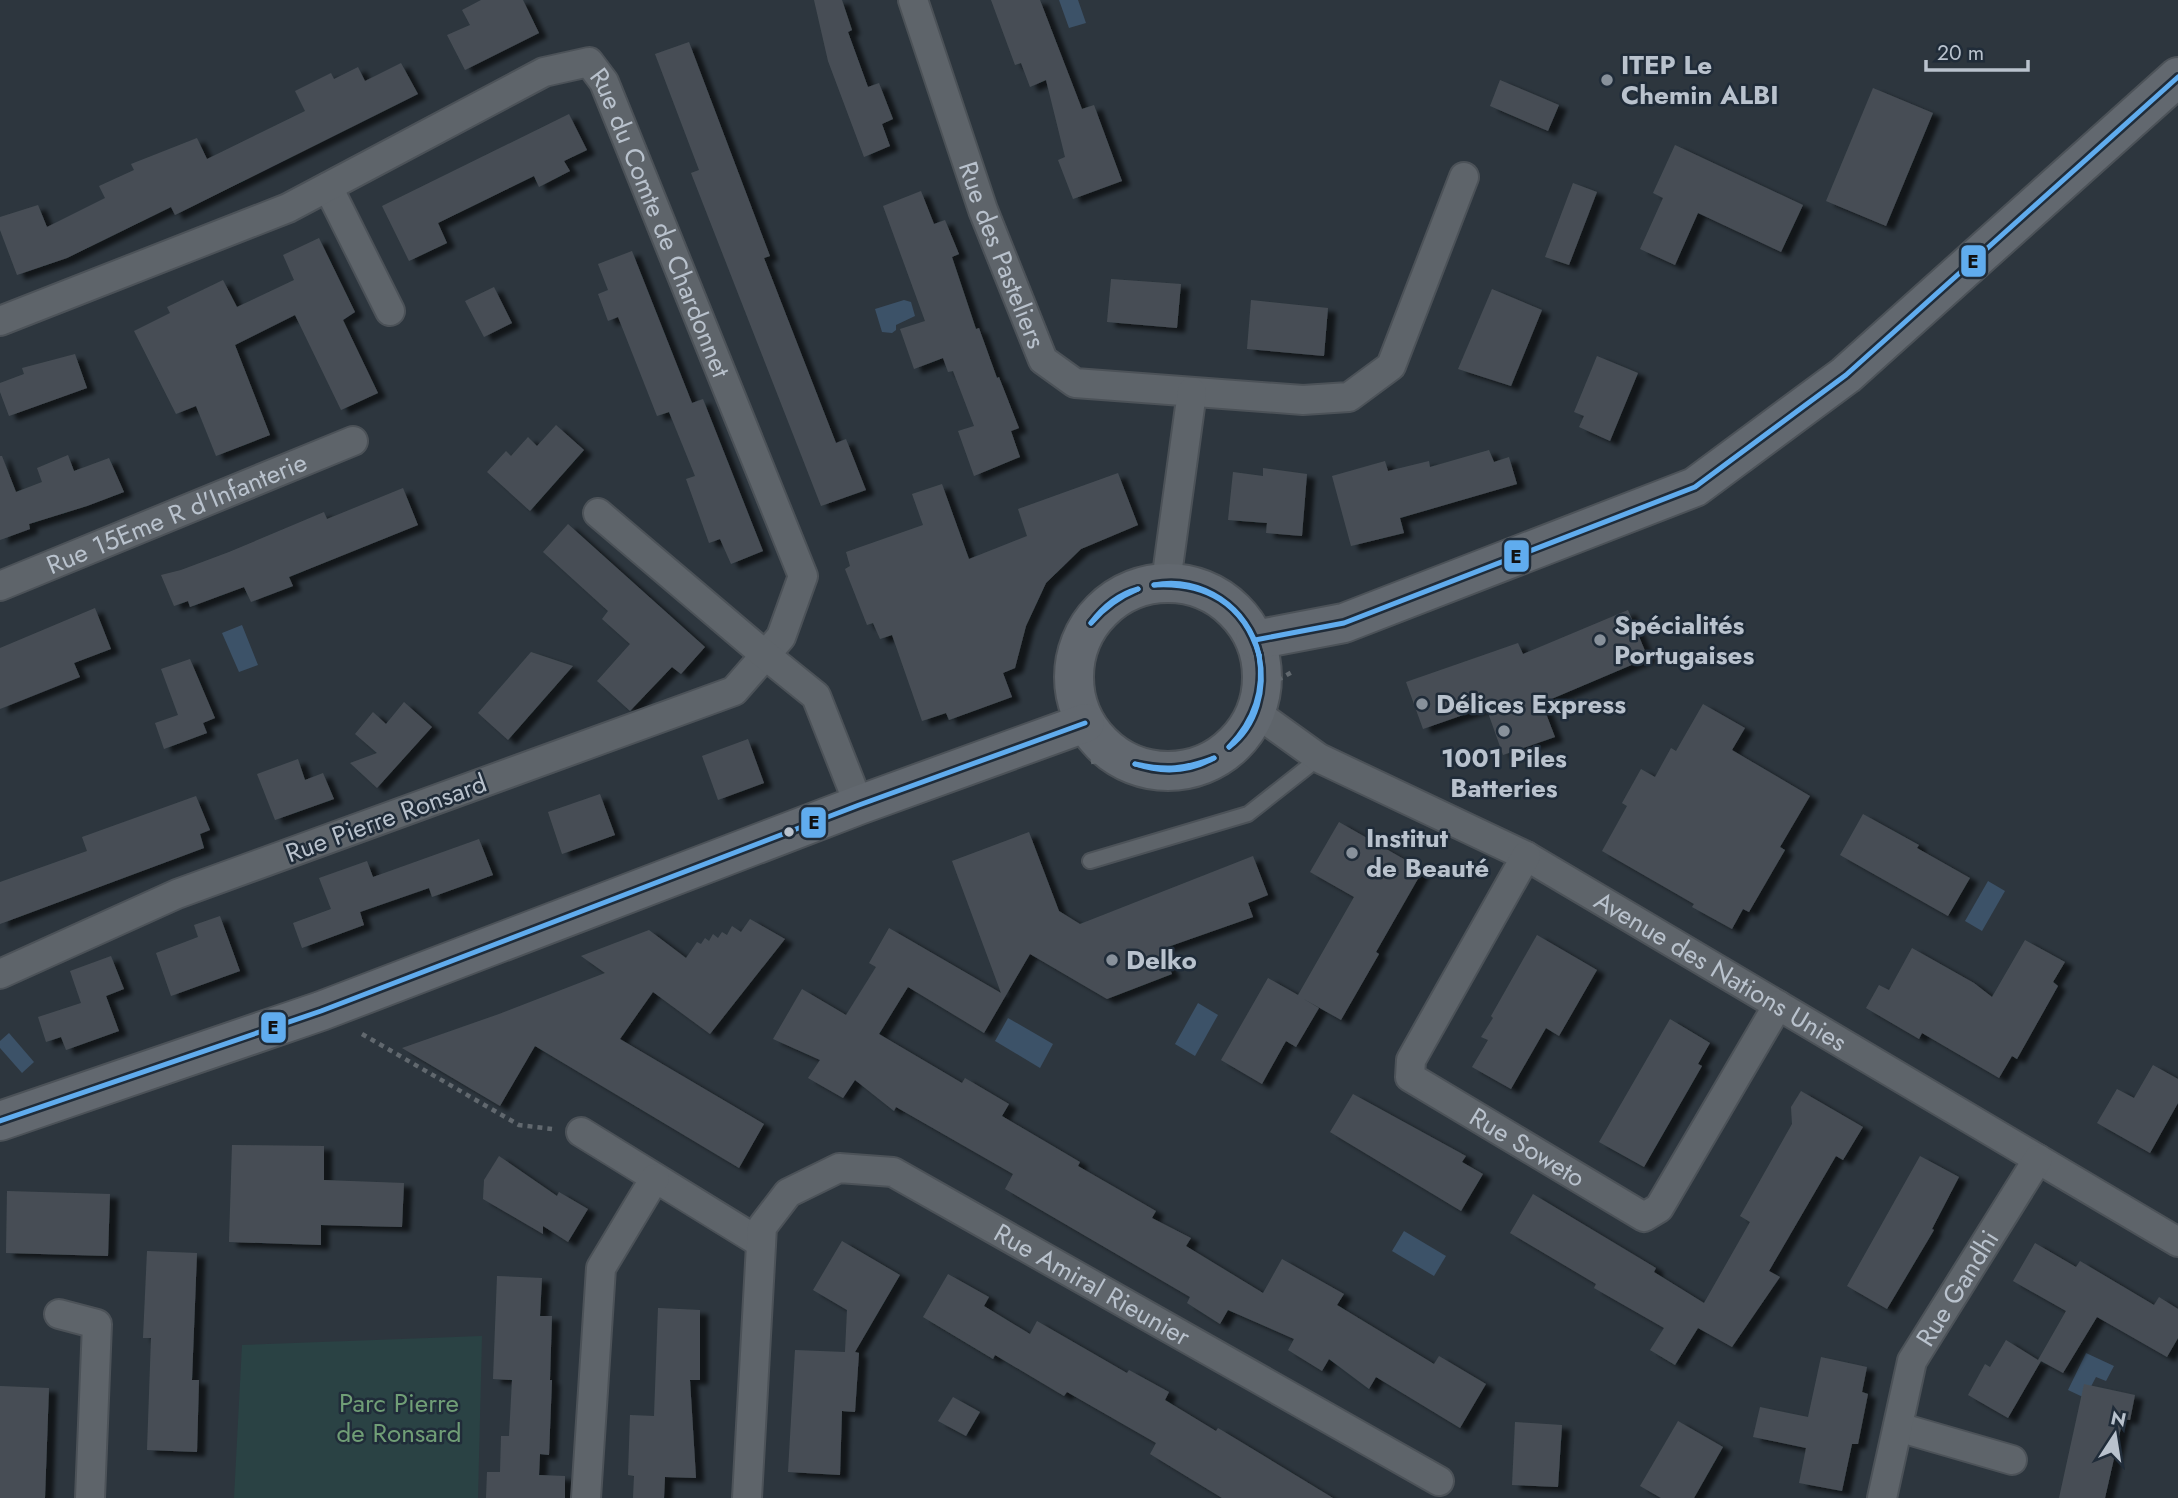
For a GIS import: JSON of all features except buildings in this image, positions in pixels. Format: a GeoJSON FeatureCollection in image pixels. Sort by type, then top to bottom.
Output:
{"type":"FeatureCollection","features":[{"type":"Feature","properties":{"kind":"main road"},"geometry":{"type":"LineString","coordinates":[[1255,640],[1344,623],[1695,487],[1846,375],[2178,77]]}},
{"type":"Feature","properties":{"kind":"main road"},"geometry":{"type":"LineString","coordinates":[[1166,582],[1194,586],[1219,597],[1240,616],[1255,640],[1261,664],[1262,688],[1255,712],[1240,738],[1217,758],[1189,769],[1158,771],[1129,763],[1104,747],[1085,723],[1074,692],[1074,660],[1086,629],[1106,605],[1135,588],[1166,582]]}},
{"type":"Feature","properties":{"kind":"main road"},"geometry":{"type":"LineString","coordinates":[[0,1121],[321,1011],[859,805],[1085,723]]}},
{"type":"Feature","properties":{"kind":"street","name":"Rue des Pasteliers"},"geometry":{"type":"LineString","coordinates":[[913,0],[983,210],[1043,360],[1075,383],[1303,400],[1349,397],[1391,366],[1464,177]]}},
{"type":"Feature","properties":{"kind":"street","name":"Rue du Comte de Chardonnet"},"geometry":{"type":"LineString","coordinates":[[0,321],[288,208],[544,72],[589,62],[604,82],[803,576],[781,637],[764,654]]}},
{"type":"Feature","properties":{"kind":"street"},"geometry":{"type":"LineString","coordinates":[[328,187],[390,311]]}},
{"type":"Feature","properties":{"kind":"street"},"geometry":{"type":"LineString","coordinates":[[1166,582],[1192,392]]}},
{"type":"Feature","properties":{"kind":"street","name":"Rue 15Eme R d'Infanterie"},"geometry":{"type":"LineString","coordinates":[[0,586],[353,441]]}},
{"type":"Feature","properties":{"kind":"street"},"geometry":{"type":"LineString","coordinates":[[598,513],[816,696],[859,805]]}},
{"type":"Feature","properties":{"kind":"street","name":"Rue Pierre Ronsard"},"geometry":{"type":"LineString","coordinates":[[0,974],[177,894],[734,691],[764,654]]}},
{"type":"Feature","properties":{"kind":"street","name":"Avenue des Nations Unies"},"geometry":{"type":"LineString","coordinates":[[1255,712],[1319,758],[1526,856],[2178,1242]]}},
{"type":"Feature","properties":{"kind":"street","name":"Rue Soweto"},"geometry":{"type":"LineString","coordinates":[[1526,856],[1411,1060],[1410,1077],[1644,1217],[1659,1208],[1777,1005]]}},
{"type":"Feature","properties":{"kind":"street"},"geometry":{"type":"LineString","coordinates":[[581,1132],[761,1243]]}},
{"type":"Feature","properties":{"kind":"street","name":"Rue Gandhi"},"geometry":{"type":"LineString","coordinates":[[1882,1498],[1912,1361],[2038,1159]]}},
{"type":"Feature","properties":{"kind":"street","name":"Rue Amiral Rieunier"},"geometry":{"type":"LineString","coordinates":[[747,1498],[762,1227],[788,1193],[839,1168],[893,1172],[1439,1481]]}},
{"type":"Feature","properties":{"kind":"street"},"geometry":{"type":"LineString","coordinates":[[586,1498],[601,1268],[655,1178]]}},
{"type":"Feature","properties":{"kind":"street"},"geometry":{"type":"LineString","coordinates":[[59,1314],[97,1324],[90,1498]]}},
{"type":"Feature","properties":{"kind":"street"},"geometry":{"type":"LineString","coordinates":[[1899,1427],[2012,1460]]}},
{"type":"Feature","properties":{"kind":"lane"},"geometry":{"type":"LineString","coordinates":[[1090,861],[1248,814],[1319,758]]}},
{"type":"Feature","properties":{"kind":"path"},"geometry":{"type":"LineString","coordinates":[[321,1011],[519,1125],[581,1132]]}},
{"type":"Feature","properties":{"kind":"green space","name":"Parc Pierre de Ronsard"},"geometry":{"type":"Polygon","coordinates":[[[482,1336],[478,1498],[234,1498],[242,1345],[482,1336]]]}},
{"type":"Feature","properties":{"kind":"water"},"geometry":{"type":"Polygon","coordinates":[[[1059,0],[1078,0],[1086,23],[1069,28],[1059,0]]]}},
{"type":"Feature","properties":{"kind":"water"},"geometry":{"type":"Polygon","coordinates":[[[904,300],[911,302],[915,316],[896,325],[896,330],[892,333],[882,332],[875,309],[904,300]]]}},
{"type":"Feature","properties":{"kind":"water"},"geometry":{"type":"Polygon","coordinates":[[[242,625],[258,665],[239,672],[222,633],[242,625]]]}},
{"type":"Feature","properties":{"kind":"water"},"geometry":{"type":"Polygon","coordinates":[[[1988,881],[2005,891],[1982,931],[1965,921],[1988,881]]]}},
{"type":"Feature","properties":{"kind":"water"},"geometry":{"type":"Polygon","coordinates":[[[1198,1003],[1218,1015],[1195,1056],[1175,1044],[1198,1003]]]}},
{"type":"Feature","properties":{"kind":"water"},"geometry":{"type":"Polygon","coordinates":[[[1008,1018],[1053,1044],[1040,1068],[995,1041],[1008,1018]]]}},
{"type":"Feature","properties":{"kind":"water"},"geometry":{"type":"Polygon","coordinates":[[[9,1033],[34,1062],[22,1073],[0,1048],[0,1041],[9,1033]]]}},
{"type":"Feature","properties":{"kind":"water"},"geometry":{"type":"Polygon","coordinates":[[[1404,1231],[1446,1256],[1434,1276],[1392,1251],[1404,1231]]]}},
{"type":"Feature","properties":{"kind":"water"},"geometry":{"type":"Polygon","coordinates":[[[2086,1353],[2114,1366],[2106,1381],[2096,1377],[2085,1398],[2068,1390],[2086,1353]]]}},
{"type":"Feature","properties":{"kind":"transit line","name":"E"},"geometry":{"type":"LineString","coordinates":[[1255,640],[1344,623],[1695,487],[1846,375],[2178,77]]}},
{"type":"Feature","properties":{"kind":"transit line","name":"E"},"geometry":{"type":"LineString","coordinates":[[1154,585],[1189,585],[1220,599],[1245,623],[1254,638],[1259,655]]}},
{"type":"Feature","properties":{"kind":"transit line","name":"E"},"geometry":{"type":"LineString","coordinates":[[1154,585],[1190,587],[1220,599],[1233,609],[1243,622],[1259,655]]}},
{"type":"Feature","properties":{"kind":"transit line","name":"E"},"geometry":{"type":"LineString","coordinates":[[1091,623],[1112,602],[1138,589]]}},
{"type":"Feature","properties":{"kind":"transit line","name":"E"},"geometry":{"type":"LineString","coordinates":[[1091,623],[1113,603],[1138,589]]}},
{"type":"Feature","properties":{"kind":"transit line","name":"E"},"geometry":{"type":"LineString","coordinates":[[1229,747],[1245,727],[1256,705],[1260,681],[1259,655]]}},
{"type":"Feature","properties":{"kind":"transit line","name":"E"},"geometry":{"type":"LineString","coordinates":[[1229,747],[1246,728],[1257,706],[1261,680],[1259,655]]}},
{"type":"Feature","properties":{"kind":"transit line","name":"E"},"geometry":{"type":"LineString","coordinates":[[0,1121],[321,1011],[859,805],[1085,723]]}},
{"type":"Feature","properties":{"kind":"transit line","name":"E"},"geometry":{"type":"LineString","coordinates":[[1135,764],[1175,768],[1214,758]]}},
{"type":"Feature","properties":{"kind":"transit line","name":"E"},"geometry":{"type":"LineString","coordinates":[[1135,764],[1175,770],[1205,763],[1214,758]]}},
{"type":"Feature","properties":{"kind":"place","name":"ITEP Le Chemin ALBI"},"geometry":{"type":"Point","coordinates":[1607,80]}},
{"type":"Feature","properties":{"kind":"place","name":"Spécialités Portugaises"},"geometry":{"type":"Point","coordinates":[1600,640]}},
{"type":"Feature","properties":{"kind":"place","name":"Délices Express"},"geometry":{"type":"Point","coordinates":[1422,704]}},
{"type":"Feature","properties":{"kind":"place","name":"1001 Piles Batteries"},"geometry":{"type":"Point","coordinates":[1504,731]}},
{"type":"Feature","properties":{"kind":"place","name":"Institut de Beauté"},"geometry":{"type":"Point","coordinates":[1352,853]}},
{"type":"Feature","properties":{"kind":"place","name":"Delko"},"geometry":{"type":"Point","coordinates":[1112,960]}}]}
